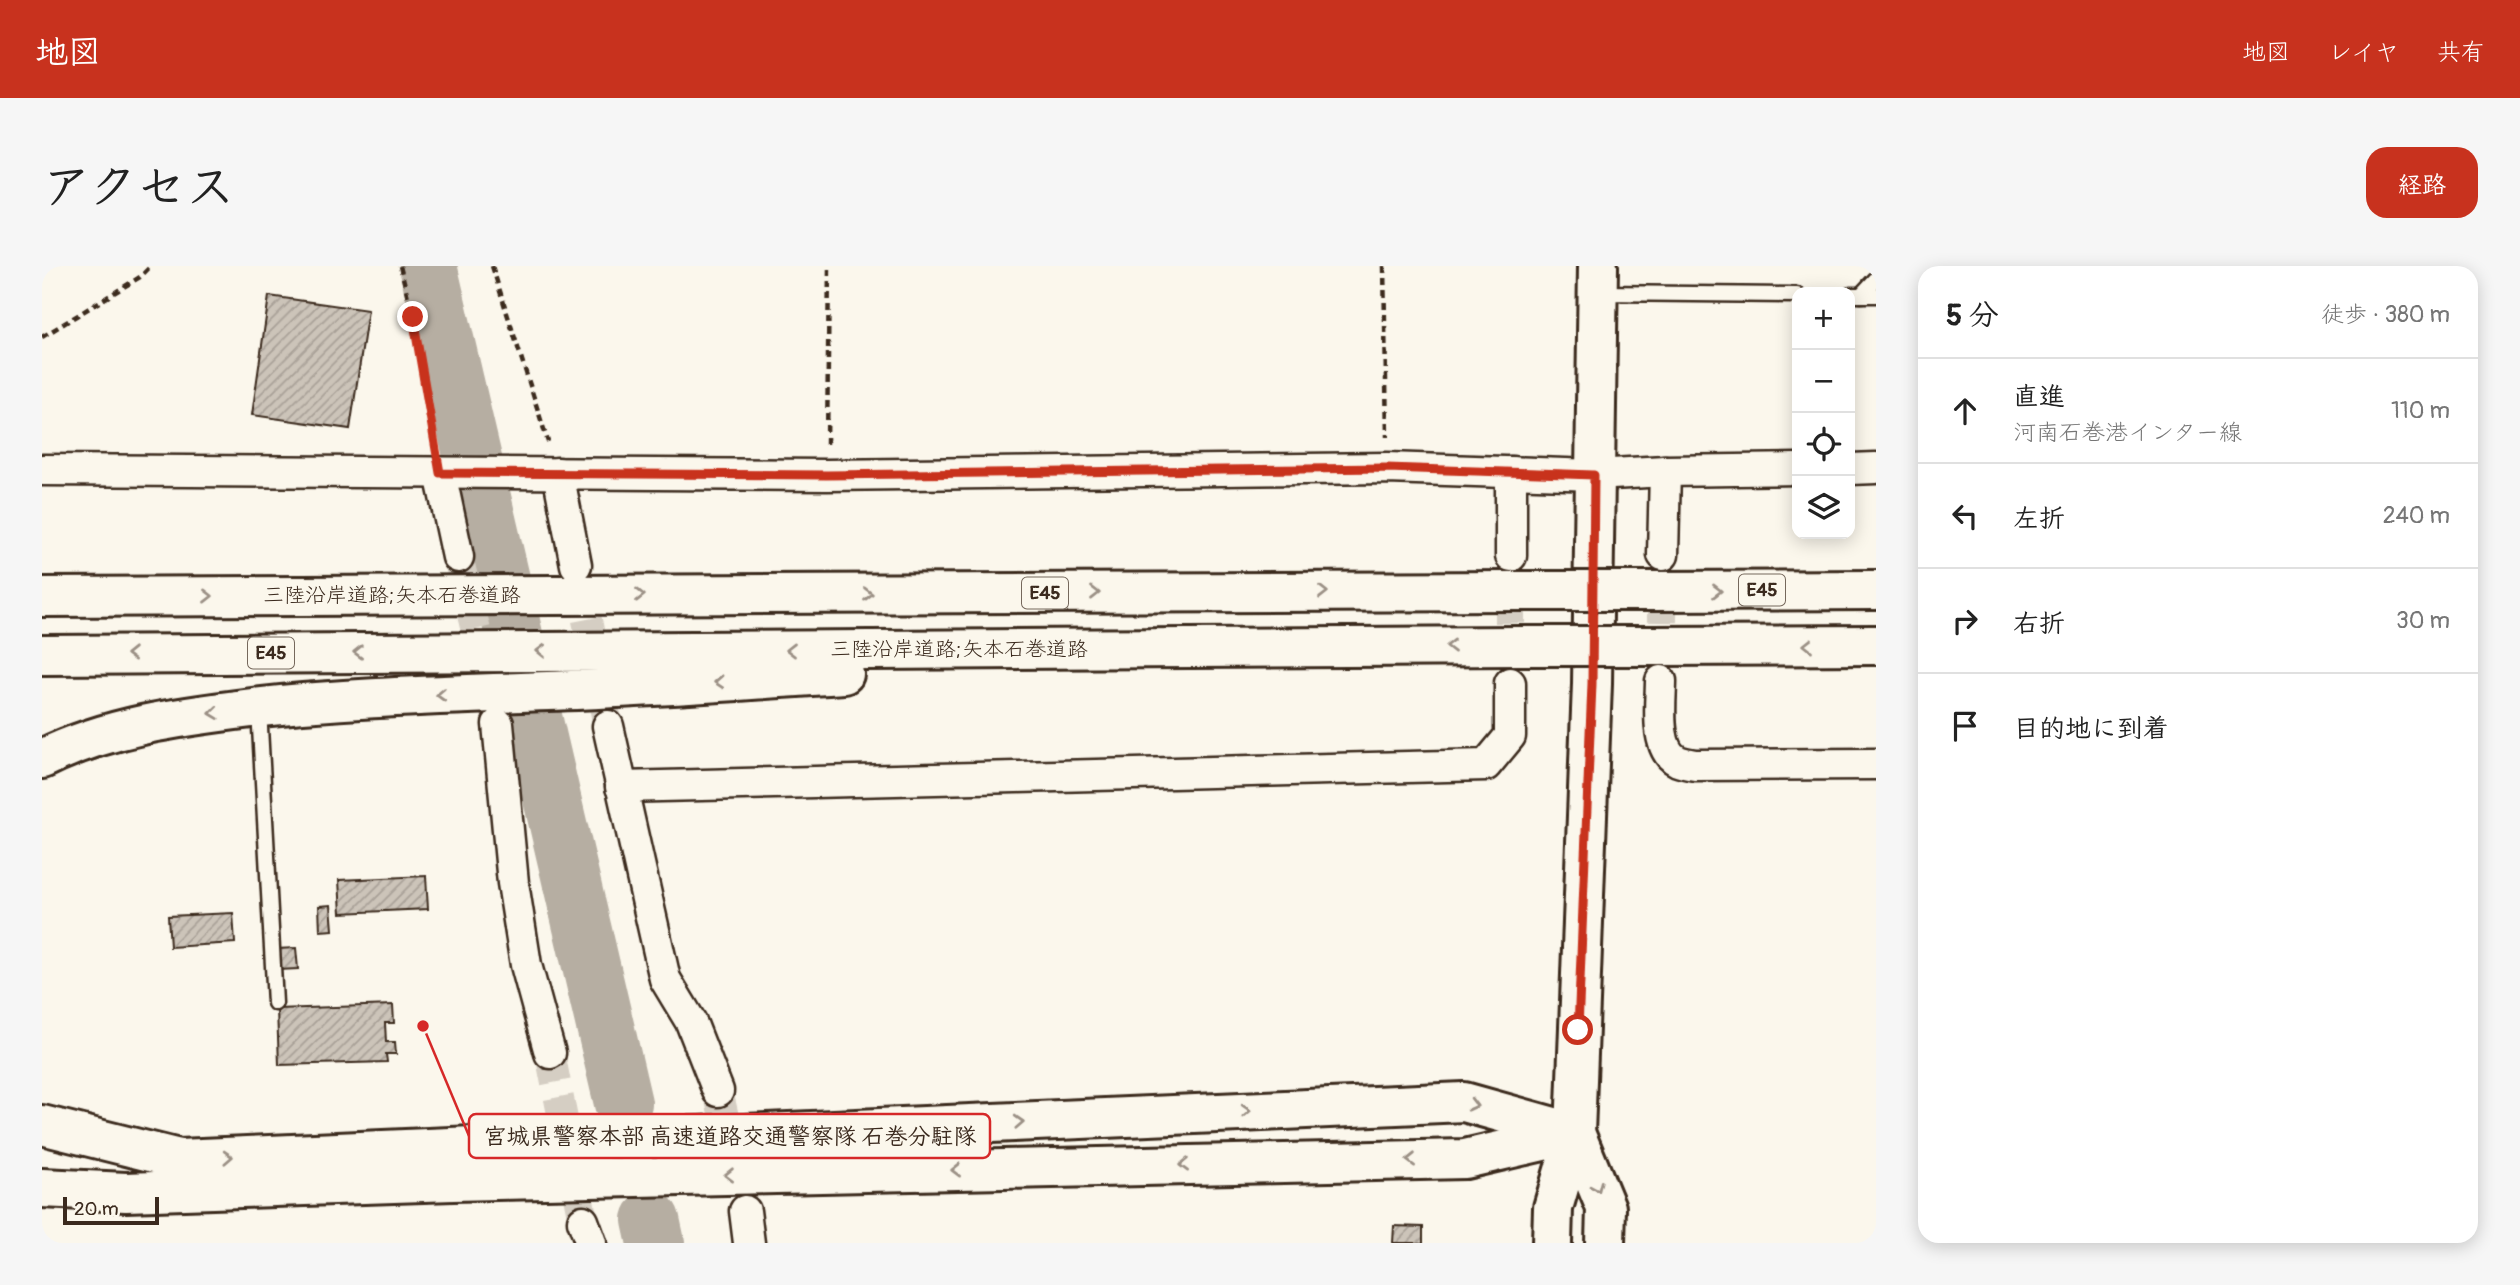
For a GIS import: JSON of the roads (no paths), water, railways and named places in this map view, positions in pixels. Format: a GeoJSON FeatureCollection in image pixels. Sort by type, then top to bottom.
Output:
{"type":"FeatureCollection","features":[{"type":"Feature","properties":{"kind":"main road"},"geometry":{"type":"LineString","coordinates":[[1552,1243],[1553,1208],[1574,1133],[1592,684],[1598,280]]}},
{"type":"Feature","properties":{"kind":"main road","name":"三陸沿岸道路;矢本石巻道路"},"geometry":{"type":"LineString","coordinates":[[42,597],[486,595],[574,580],[1514,573],[1649,591],[1876,590]]}},
{"type":"Feature","properties":{"kind":"main road","name":"三陸沿岸道路;矢本石巻道路"},"geometry":{"type":"LineString","coordinates":[[42,655],[1519,646],[1656,663],[1876,645]]}},
{"type":"Feature","properties":{"kind":"main road"},"geometry":{"type":"LineString","coordinates":[[42,759],[112,731],[178,717],[318,700],[503,708],[587,690],[1276,647]]}},
{"type":"Feature","properties":{"kind":"main road"},"geometry":{"type":"LineString","coordinates":[[42,1152],[179,1159],[1464,1102],[1574,1133]]}},
{"type":"Feature","properties":{"kind":"main road"},"geometry":{"type":"LineString","coordinates":[[42,1125],[179,1159]]}},
{"type":"Feature","properties":{"kind":"main road"},"geometry":{"type":"LineString","coordinates":[[42,1188],[127,1192],[453,1181],[1465,1158],[1574,1133]]}},
{"type":"Feature","properties":{"kind":"main road"},"geometry":{"type":"LineString","coordinates":[[1574,1133],[1606,1208],[1605,1243]]}},
{"type":"Feature","properties":{"kind":"street"},"geometry":{"type":"LineString","coordinates":[[42,470],[827,475],[1387,468],[1594,475],[1792,469]]}},
{"type":"Feature","properties":{"kind":"street"},"geometry":{"type":"LineString","coordinates":[[1855,468],[1876,468]]}},
{"type":"Feature","properties":{"kind":"street"},"geometry":{"type":"LineString","coordinates":[[1663,555],[1665,471]]}},
{"type":"Feature","properties":{"kind":"street"},"geometry":{"type":"LineString","coordinates":[[1511,472],[1514,573]]}},
{"type":"Feature","properties":{"kind":"street"},"geometry":{"type":"LineString","coordinates":[[448,473],[458,556]]}},
{"type":"Feature","properties":{"kind":"street"},"geometry":{"type":"LineString","coordinates":[[551,473],[574,580]]}},
{"type":"Feature","properties":{"kind":"street"},"geometry":{"type":"LineString","coordinates":[[1656,663],[1660,728],[1665,747],[1675,760],[1695,765],[1876,764]]}},
{"type":"Feature","properties":{"kind":"street"},"geometry":{"type":"LineString","coordinates":[[621,787],[1486,765],[1510,736],[1510,683]]}},
{"type":"Feature","properties":{"kind":"street"},"geometry":{"type":"LineString","coordinates":[[503,708],[515,897],[526,965],[550,1053]]}},
{"type":"Feature","properties":{"kind":"street"},"geometry":{"type":"LineString","coordinates":[[608,726],[665,979],[691,1022],[718,1091]]}},
{"type":"Feature","properties":{"kind":"street"},"geometry":{"type":"LineString","coordinates":[[745,1211],[749,1243]]}},
{"type":"Feature","properties":{"kind":"lane"},"geometry":{"type":"LineString","coordinates":[[1855,295],[1876,279]]}},
{"type":"Feature","properties":{"kind":"lane"},"geometry":{"type":"LineString","coordinates":[[1598,280],[1792,295]]}},
{"type":"Feature","properties":{"kind":"lane"},"geometry":{"type":"LineString","coordinates":[[1855,295],[1876,295]]}},
{"type":"Feature","properties":{"kind":"lane"},"geometry":{"type":"LineString","coordinates":[[259,708],[275,1003]]}},
{"type":"Feature","properties":{"kind":"waterway"},"geometry":{"type":"LineString","coordinates":[[428,266],[623,1103]]}},
{"type":"Feature","properties":{"kind":"waterway"},"geometry":{"type":"LineString","coordinates":[[651,1220],[656,1243]]}},
{"type":"Feature","properties":{"kind":"tunnel"},"geometry":{"type":"LineString","coordinates":[[458,557],[496,713]]}},
{"type":"Feature","properties":{"kind":"tunnel"},"geometry":{"type":"LineString","coordinates":[[1661,667],[1663,569]]}},
{"type":"Feature","properties":{"kind":"tunnel"},"geometry":{"type":"LineString","coordinates":[[1510,571],[1510,668]]}},
{"type":"Feature","properties":{"kind":"tunnel"},"geometry":{"type":"LineString","coordinates":[[578,575],[608,726]]}},
{"type":"Feature","properties":{"kind":"tunnel"},"geometry":{"type":"LineString","coordinates":[[550,1053],[583,1221]]}},
{"type":"Feature","properties":{"kind":"tunnel"},"geometry":{"type":"LineString","coordinates":[[718,1091],[733,1156]]}},
{"type":"Feature","properties":{"kind":"place","name":"宮城県警察本部 高速道路交通警察隊 石巻分駐隊"},"geometry":{"type":"Point","coordinates":[423,1026]}}]}
